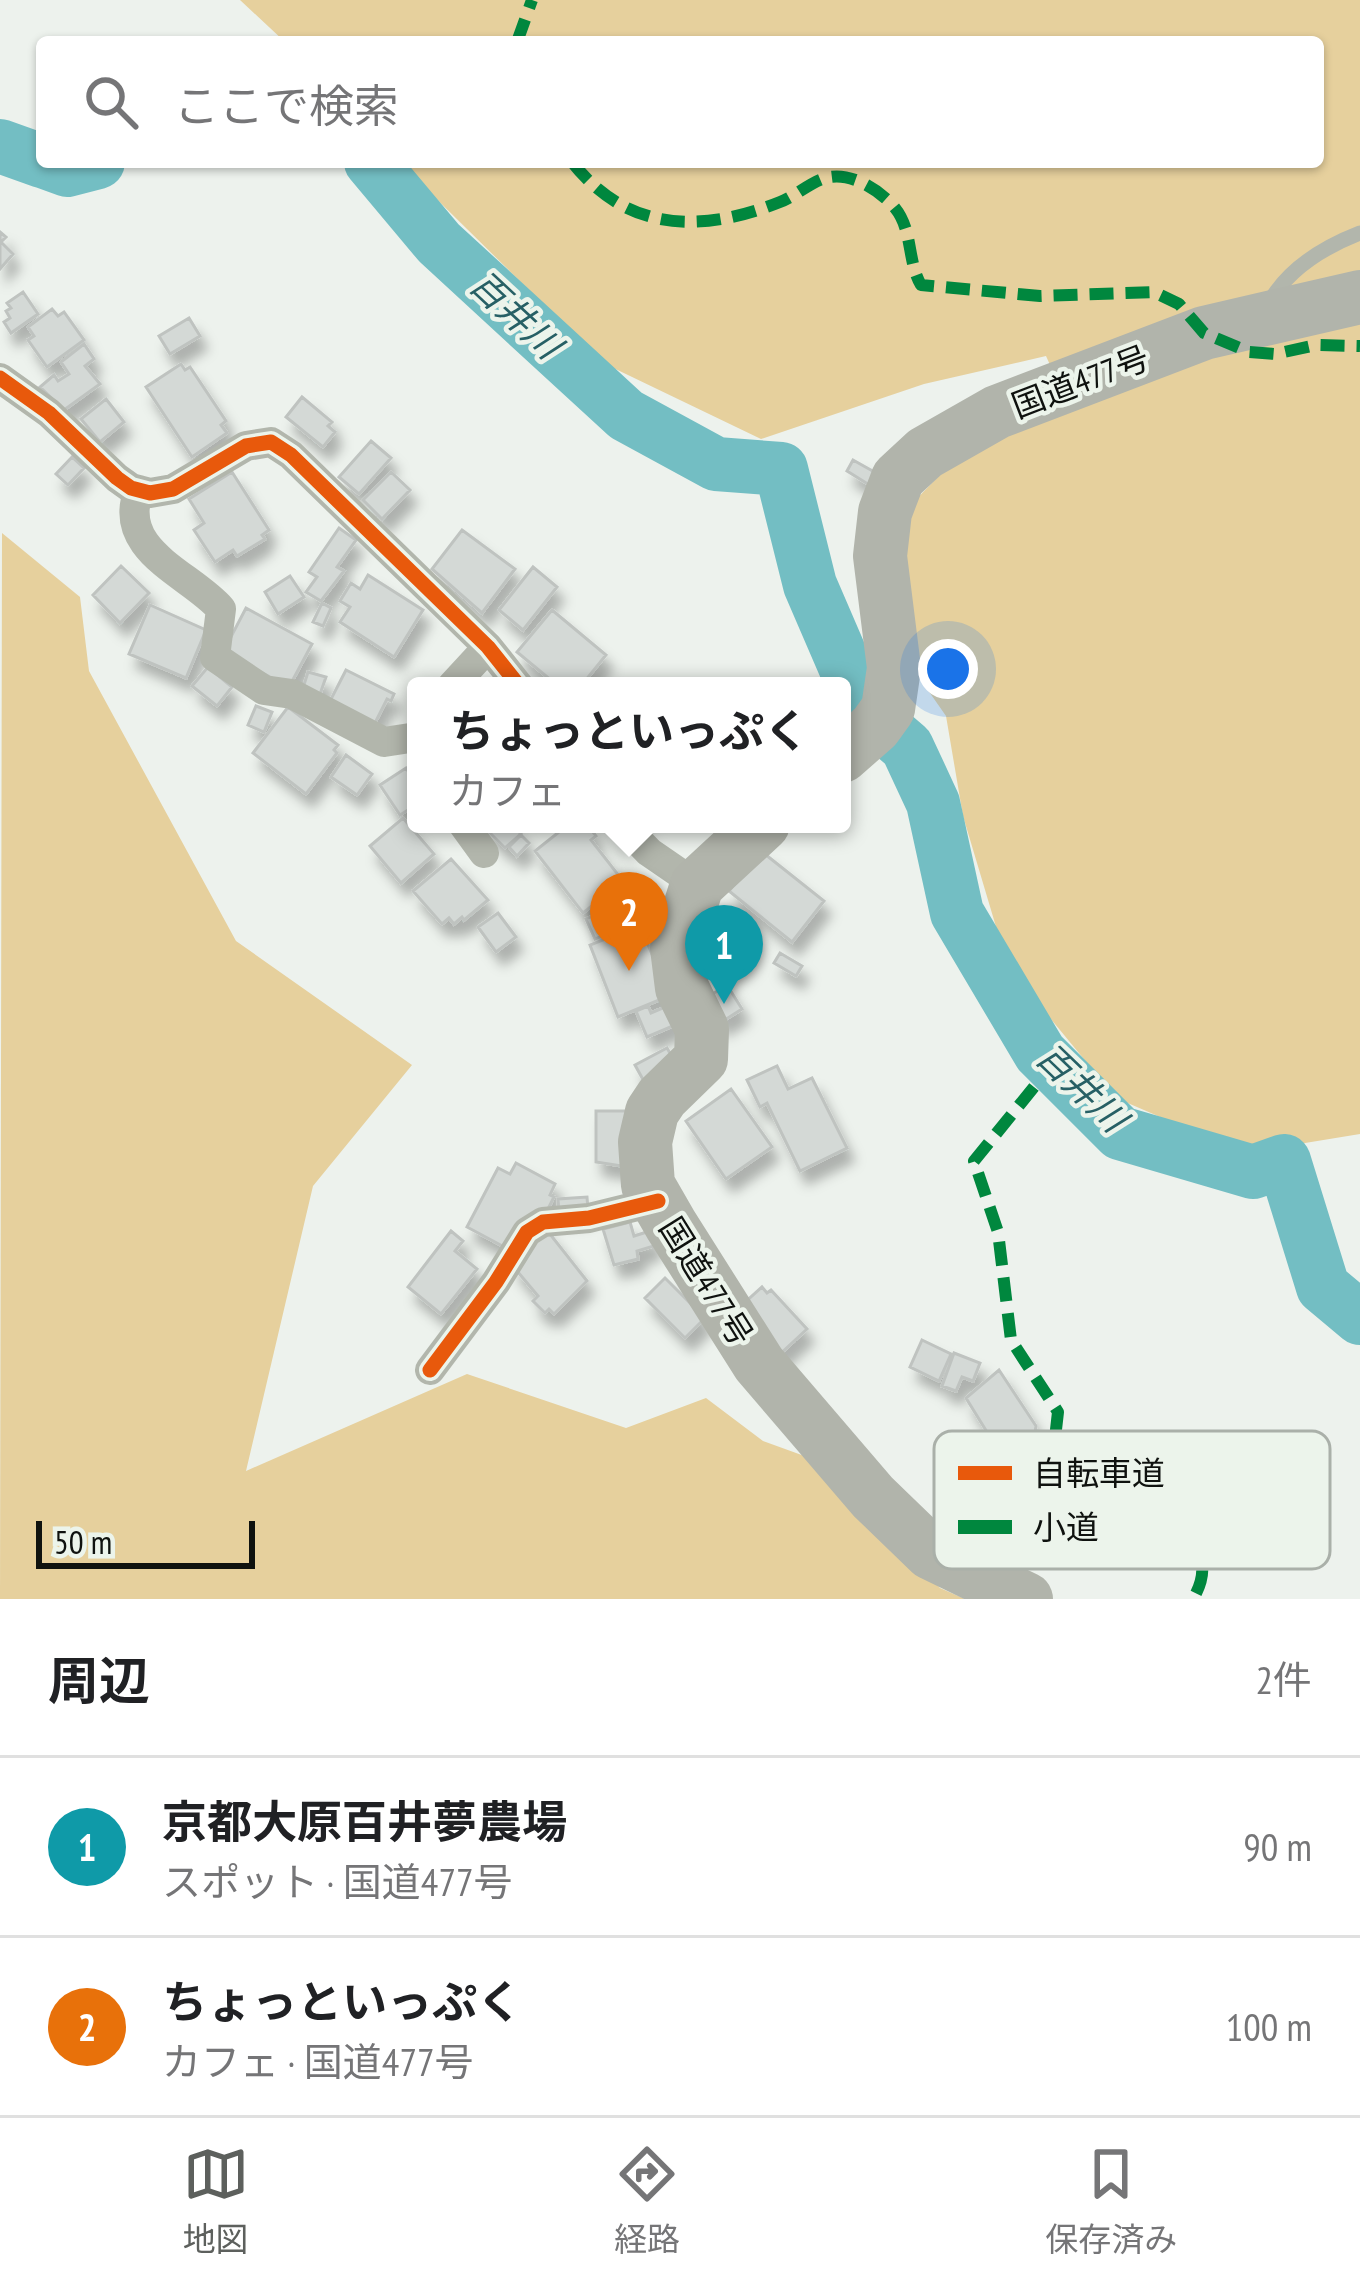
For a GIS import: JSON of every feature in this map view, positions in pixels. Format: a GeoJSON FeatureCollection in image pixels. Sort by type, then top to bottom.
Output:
{"type":"FeatureCollection","features":[{"type":"Feature","properties":{"kind":"highway","name":"国道477号"},"geometry":{"type":"LineString","coordinates":[[851,748],[888,709],[894,668],[880,556],[885,512],[898,478],[925,453],[997,412],[1204,333],[1360,297]]}},
{"type":"Feature","properties":{"kind":"highway","name":"国道477号"},"geometry":{"type":"LineString","coordinates":[[753,833],[697,885],[677,948],[682,988],[702,1029],[701,1059],[652,1112],[645,1142],[648,1185],[758,1364],[873,1497],[934,1553]]}},
{"type":"Feature","properties":{"kind":"highway","name":"国道477号"},"geometry":{"type":"LineString","coordinates":[[965,1569],[1026,1599]]}},
{"type":"Feature","properties":{"kind":"street"},"geometry":{"type":"LineString","coordinates":[[0,378],[49,413],[117,478],[150,494],[172,489],[246,446],[272,442],[488,647],[511,677]]}},
{"type":"Feature","properties":{"kind":"street"},"geometry":{"type":"LineString","coordinates":[[139,490],[134,503],[142,542],[168,570],[204,589],[221,609],[215,657],[264,689],[292,694],[383,742],[407,739]]}},
{"type":"Feature","properties":{"kind":"street"},"geometry":{"type":"LineString","coordinates":[[460,677],[488,647]]}},
{"type":"Feature","properties":{"kind":"street"},"geometry":{"type":"LineString","coordinates":[[470,833],[484,853]]}},
{"type":"Feature","properties":{"kind":"street"},"geometry":{"type":"LineString","coordinates":[[631,833],[649,852],[697,885]]}},
{"type":"Feature","properties":{"kind":"street"},"geometry":{"type":"LineString","coordinates":[[430,1370],[527,1232],[543,1222],[589,1218],[658,1202]]}},
{"type":"Feature","properties":{"kind":"lane"},"geometry":{"type":"LineString","coordinates":[[1286,313],[1268,304],[1280,283],[1306,262],[1360,233]]}},
{"type":"Feature","properties":{"kind":"shaded area"},"geometry":{"type":"Polygon","coordinates":[[[240,0],[1360,0],[1360,1134],[1244,1153],[1116,1098],[1008,967],[963,816],[946,716],[902,653],[895,521],[966,448],[1064,396],[1046,356],[924,384],[761,439],[603,363],[405,168],[1324,168],[1324,36],[279,36],[240,0]]]}},
{"type":"Feature","properties":{"kind":"shaded area"},"geometry":{"type":"Polygon","coordinates":[[[2,533],[80,597],[89,671],[236,941],[412,1065],[313,1186],[246,1471],[467,1374],[626,1428],[706,1398],[763,1441],[832,1466],[940,1588],[965,1599],[0,1599],[2,533]]]}},
{"type":"Feature","properties":{"kind":"building"},"geometry":{"type":"Polygon","coordinates":[[[0,232],[6,237],[1,242],[13,254],[0,269],[0,232]]]}},
{"type":"Feature","properties":{"kind":"building"},"geometry":{"type":"Polygon","coordinates":[[[23,292],[38,314],[11,333],[4,322],[10,318],[7,303],[23,292]]]}},
{"type":"Feature","properties":{"kind":"building"},"geometry":{"type":"Polygon","coordinates":[[[52,309],[58,316],[64,312],[84,340],[47,367],[28,340],[34,336],[28,327],[52,309]]]}},
{"type":"Feature","properties":{"kind":"building"},"geometry":{"type":"Polygon","coordinates":[[[189,318],[200,336],[170,354],[159,336],[189,318]]]}},
{"type":"Feature","properties":{"kind":"building"},"geometry":{"type":"Polygon","coordinates":[[[84,344],[94,359],[85,366],[100,384],[64,410],[40,387],[54,375],[58,381],[69,374],[61,362],[84,344]]]}},
{"type":"Feature","properties":{"kind":"building"},"geometry":{"type":"Polygon","coordinates":[[[181,364],[185,370],[190,367],[226,421],[221,425],[227,433],[192,457],[146,387],[181,364]]]}},
{"type":"Feature","properties":{"kind":"building"},"geometry":{"type":"Polygon","coordinates":[[[302,397],[332,422],[328,426],[335,432],[323,447],[286,417],[302,397]]]}},
{"type":"Feature","properties":{"kind":"building"},"geometry":{"type":"Polygon","coordinates":[[[106,399],[124,422],[100,442],[81,419],[106,399]]]}},
{"type":"Feature","properties":{"kind":"building"},"geometry":{"type":"Polygon","coordinates":[[[371,441],[391,458],[359,494],[339,477],[371,441]]]}},
{"type":"Feature","properties":{"kind":"building"},"geometry":{"type":"Polygon","coordinates":[[[72,457],[84,468],[68,485],[56,474],[72,457]]]}},
{"type":"Feature","properties":{"kind":"building"},"geometry":{"type":"Polygon","coordinates":[[[853,460],[878,474],[871,486],[847,471],[853,460]]]}},
{"type":"Feature","properties":{"kind":"building"},"geometry":{"type":"Polygon","coordinates":[[[232,472],[269,530],[262,535],[265,539],[237,556],[233,550],[215,562],[194,530],[204,523],[189,499],[232,472]]]}},
{"type":"Feature","properties":{"kind":"building"},"geometry":{"type":"Polygon","coordinates":[[[391,472],[410,490],[382,519],[363,500],[391,472]]]}},
{"type":"Feature","properties":{"kind":"building"},"geometry":{"type":"Polygon","coordinates":[[[339,528],[356,540],[337,567],[344,571],[321,601],[306,592],[317,577],[309,572],[339,528]]]}},
{"type":"Feature","properties":{"kind":"building"},"geometry":{"type":"Polygon","coordinates":[[[462,530],[515,569],[482,613],[432,569],[462,530]]]}},
{"type":"Feature","properties":{"kind":"building"},"geometry":{"type":"Polygon","coordinates":[[[121,566],[149,593],[120,623],[93,595],[121,566]]]}},
{"type":"Feature","properties":{"kind":"building"},"geometry":{"type":"Polygon","coordinates":[[[533,567],[557,587],[523,630],[499,610],[533,567]]]}},
{"type":"Feature","properties":{"kind":"building"},"geometry":{"type":"Polygon","coordinates":[[[368,575],[423,610],[394,657],[340,622],[350,607],[340,601],[351,583],[360,589],[368,575]]]}},
{"type":"Feature","properties":{"kind":"building"},"geometry":{"type":"Polygon","coordinates":[[[290,576],[304,597],[278,614],[265,592],[290,576]]]}},
{"type":"Feature","properties":{"kind":"building"},"geometry":{"type":"Polygon","coordinates":[[[322,603],[331,608],[323,626],[313,622],[322,603]]]}},
{"type":"Feature","properties":{"kind":"building"},"geometry":{"type":"Polygon","coordinates":[[[150,605],[206,630],[186,678],[129,654],[150,605]]]}},
{"type":"Feature","properties":{"kind":"building"},"geometry":{"type":"Polygon","coordinates":[[[246,608],[312,644],[289,687],[223,652],[246,608]]]}},
{"type":"Feature","properties":{"kind":"building"},"geometry":{"type":"Polygon","coordinates":[[[552,610],[606,655],[588,677],[547,677],[517,652],[552,610]]]}},
{"type":"Feature","properties":{"kind":"building"},"geometry":{"type":"Polygon","coordinates":[[[208,667],[232,687],[217,706],[192,686],[208,667]]]}},
{"type":"Feature","properties":{"kind":"building"},"geometry":{"type":"Polygon","coordinates":[[[346,670],[394,694],[375,723],[330,701],[346,670]]]}},
{"type":"Feature","properties":{"kind":"building"},"geometry":{"type":"Polygon","coordinates":[[[308,672],[326,677],[319,697],[302,691],[308,672]]]}},
{"type":"Feature","properties":{"kind":"building"},"geometry":{"type":"Polygon","coordinates":[[[256,706],[272,712],[264,732],[248,725],[256,706]]]}},
{"type":"Feature","properties":{"kind":"building"},"geometry":{"type":"Polygon","coordinates":[[[288,707],[338,745],[306,794],[253,753],[288,707]]]}},
{"type":"Feature","properties":{"kind":"building"},"geometry":{"type":"Polygon","coordinates":[[[346,755],[372,774],[357,795],[331,777],[346,755]]]}},
{"type":"Feature","properties":{"kind":"building"},"geometry":{"type":"Polygon","coordinates":[[[406,768],[407,811],[400,815],[380,785],[406,768]]]}},
{"type":"Feature","properties":{"kind":"building"},"geometry":{"type":"Polygon","coordinates":[[[403,818],[407,833],[416,833],[434,854],[401,883],[370,846],[403,818]]]}},
{"type":"Feature","properties":{"kind":"building"},"geometry":{"type":"Polygon","coordinates":[[[490,833],[521,834],[505,848],[490,833]]]}},
{"type":"Feature","properties":{"kind":"building"},"geometry":{"type":"Polygon","coordinates":[[[558,833],[594,833],[591,840],[623,881],[583,913],[535,851],[558,833]]]}},
{"type":"Feature","properties":{"kind":"building"},"geometry":{"type":"Polygon","coordinates":[[[521,835],[529,843],[517,856],[509,847],[521,835]]]}},
{"type":"Feature","properties":{"kind":"building"},"geometry":{"type":"Polygon","coordinates":[[[761,851],[824,901],[792,942],[729,891],[761,851]]]}},
{"type":"Feature","properties":{"kind":"building"},"geometry":{"type":"Polygon","coordinates":[[[451,859],[488,900],[464,920],[454,924],[449,918],[442,924],[413,891],[451,859]]]}},
{"type":"Feature","properties":{"kind":"building"},"geometry":{"type":"Polygon","coordinates":[[[620,904],[629,924],[595,939],[586,919],[620,904]]]}},
{"type":"Feature","properties":{"kind":"building"},"geometry":{"type":"Polygon","coordinates":[[[498,913],[516,937],[496,952],[478,927],[498,913]]]}},
{"type":"Feature","properties":{"kind":"building"},"geometry":{"type":"Polygon","coordinates":[[[709,914],[726,925],[721,934],[733,941],[721,962],[691,943],[709,914]]]}},
{"type":"Feature","properties":{"kind":"building"},"geometry":{"type":"Polygon","coordinates":[[[640,925],[669,996],[618,1017],[590,945],[640,925]]]}},
{"type":"Feature","properties":{"kind":"building"},"geometry":{"type":"Polygon","coordinates":[[[780,953],[802,966],[796,976],[774,963],[780,953]]]}},
{"type":"Feature","properties":{"kind":"building"},"geometry":{"type":"Polygon","coordinates":[[[727,985],[742,1009],[720,1023],[706,998],[727,985]]]}},
{"type":"Feature","properties":{"kind":"building"},"geometry":{"type":"Polygon","coordinates":[[[672,1004],[680,1023],[647,1037],[636,1011],[648,1006],[651,1013],[672,1004]]]}},
{"type":"Feature","properties":{"kind":"building"},"geometry":{"type":"Polygon","coordinates":[[[667,1048],[678,1067],[646,1085],[635,1065],[667,1048]]]}},
{"type":"Feature","properties":{"kind":"building"},"geometry":{"type":"Polygon","coordinates":[[[777,1066],[788,1089],[812,1078],[847,1148],[800,1171],[767,1103],[760,1107],[747,1080],[777,1066]]]}},
{"type":"Feature","properties":{"kind":"building"},"geometry":{"type":"Polygon","coordinates":[[[731,1089],[772,1147],[726,1179],[686,1121],[731,1089]]]}},
{"type":"Feature","properties":{"kind":"building"},"geometry":{"type":"Polygon","coordinates":[[[596,1111],[628,1111],[628,1167],[596,1162],[596,1111]]]}},
{"type":"Feature","properties":{"kind":"building"},"geometry":{"type":"Polygon","coordinates":[[[516,1163],[555,1184],[550,1195],[554,1197],[544,1217],[508,1249],[467,1227],[498,1168],[510,1174],[516,1163]]]}},
{"type":"Feature","properties":{"kind":"building"},"geometry":{"type":"Polygon","coordinates":[[[587,1197],[588,1210],[559,1213],[558,1199],[587,1197]]]}},
{"type":"Feature","properties":{"kind":"building"},"geometry":{"type":"Polygon","coordinates":[[[630,1222],[634,1236],[650,1231],[654,1246],[637,1251],[638,1259],[614,1265],[603,1229],[630,1222]]]}},
{"type":"Feature","properties":{"kind":"building"},"geometry":{"type":"Polygon","coordinates":[[[546,1229],[587,1281],[554,1314],[549,1309],[545,1313],[533,1301],[538,1296],[512,1265],[546,1229]]]}},
{"type":"Feature","properties":{"kind":"building"},"geometry":{"type":"Polygon","coordinates":[[[451,1231],[463,1241],[455,1251],[477,1269],[441,1314],[408,1287],[451,1231]]]}},
{"type":"Feature","properties":{"kind":"building"},"geometry":{"type":"Polygon","coordinates":[[[665,1278],[705,1318],[685,1338],[645,1298],[665,1278]]]}},
{"type":"Feature","properties":{"kind":"building"},"geometry":{"type":"Polygon","coordinates":[[[762,1287],[767,1293],[771,1290],[807,1329],[779,1355],[741,1306],[762,1287]]]}},
{"type":"Feature","properties":{"kind":"building"},"geometry":{"type":"Polygon","coordinates":[[[922,1340],[951,1354],[939,1381],[910,1367],[922,1340]]]}},
{"type":"Feature","properties":{"kind":"building"},"geometry":{"type":"Polygon","coordinates":[[[954,1353],[980,1363],[973,1381],[962,1377],[956,1391],[942,1386],[954,1353]]]}},
{"type":"Feature","properties":{"kind":"building"},"geometry":{"type":"Polygon","coordinates":[[[999,1370],[1035,1431],[986,1431],[966,1398],[999,1370]]]}},
{"type":"Feature","properties":{"kind":"waterway","name":"百井川"},"geometry":{"type":"LineString","coordinates":[[0,146],[36,159]]}},
{"type":"Feature","properties":{"kind":"waterway","name":"百井川"},"geometry":{"type":"LineString","coordinates":[[62,168],[75,168]]}},
{"type":"Feature","properties":{"kind":"waterway","name":"百井川"},"geometry":{"type":"LineString","coordinates":[[376,168],[439,243],[626,415],[716,464],[781,469],[810,585],[850,677]]}},
{"type":"Feature","properties":{"kind":"waterway","name":"百井川"},"geometry":{"type":"LineString","coordinates":[[851,680],[863,708]]}},
{"type":"Feature","properties":{"kind":"waterway","name":"百井川"},"geometry":{"type":"LineString","coordinates":[[893,735],[907,747],[933,803],[957,913],[1040,1053],[1120,1133],[1253,1172],[1284,1161],[1323,1287],[1360,1318]]}},
{"type":"Feature","properties":{"kind":"marked path"},"geometry":{"type":"LineString","coordinates":[[519,36],[532,0]]}},
{"type":"Feature","properties":{"kind":"marked path"},"geometry":{"type":"LineString","coordinates":[[578,168],[617,203],[642,214],[695,222],[751,212],[824,178],[848,178],[874,190],[895,208],[905,226],[921,285],[1040,296],[1154,292],[1179,304],[1204,333],[1249,352],[1360,346]]}},
{"type":"Feature","properties":{"kind":"marked path"},"geometry":{"type":"LineString","coordinates":[[1034,1087],[974,1161],[998,1232],[1011,1340],[1058,1412],[1056,1431]]}},
{"type":"Feature","properties":{"kind":"marked path"},"geometry":{"type":"LineString","coordinates":[[1193,1599],[1201,1569]]}},
{"type":"Feature","properties":{"kind":"cycle path"},"geometry":{"type":"LineString","coordinates":[[0,378],[49,413],[117,478],[150,493],[173,489],[246,446],[271,442],[291,455],[488,647],[512,677]]}},
{"type":"Feature","properties":{"kind":"cycle path"},"geometry":{"type":"LineString","coordinates":[[430,1370],[527,1232],[543,1222],[589,1218],[658,1201]]}},
{"type":"Feature","properties":{"kind":"place","name":"ちょっといっぷく"},"geometry":{"type":"Point","coordinates":[629,971]}},
{"type":"Feature","properties":{"kind":"place","name":"京都大原百井夢農場"},"geometry":{"type":"Point","coordinates":[724,1004]}}]}
